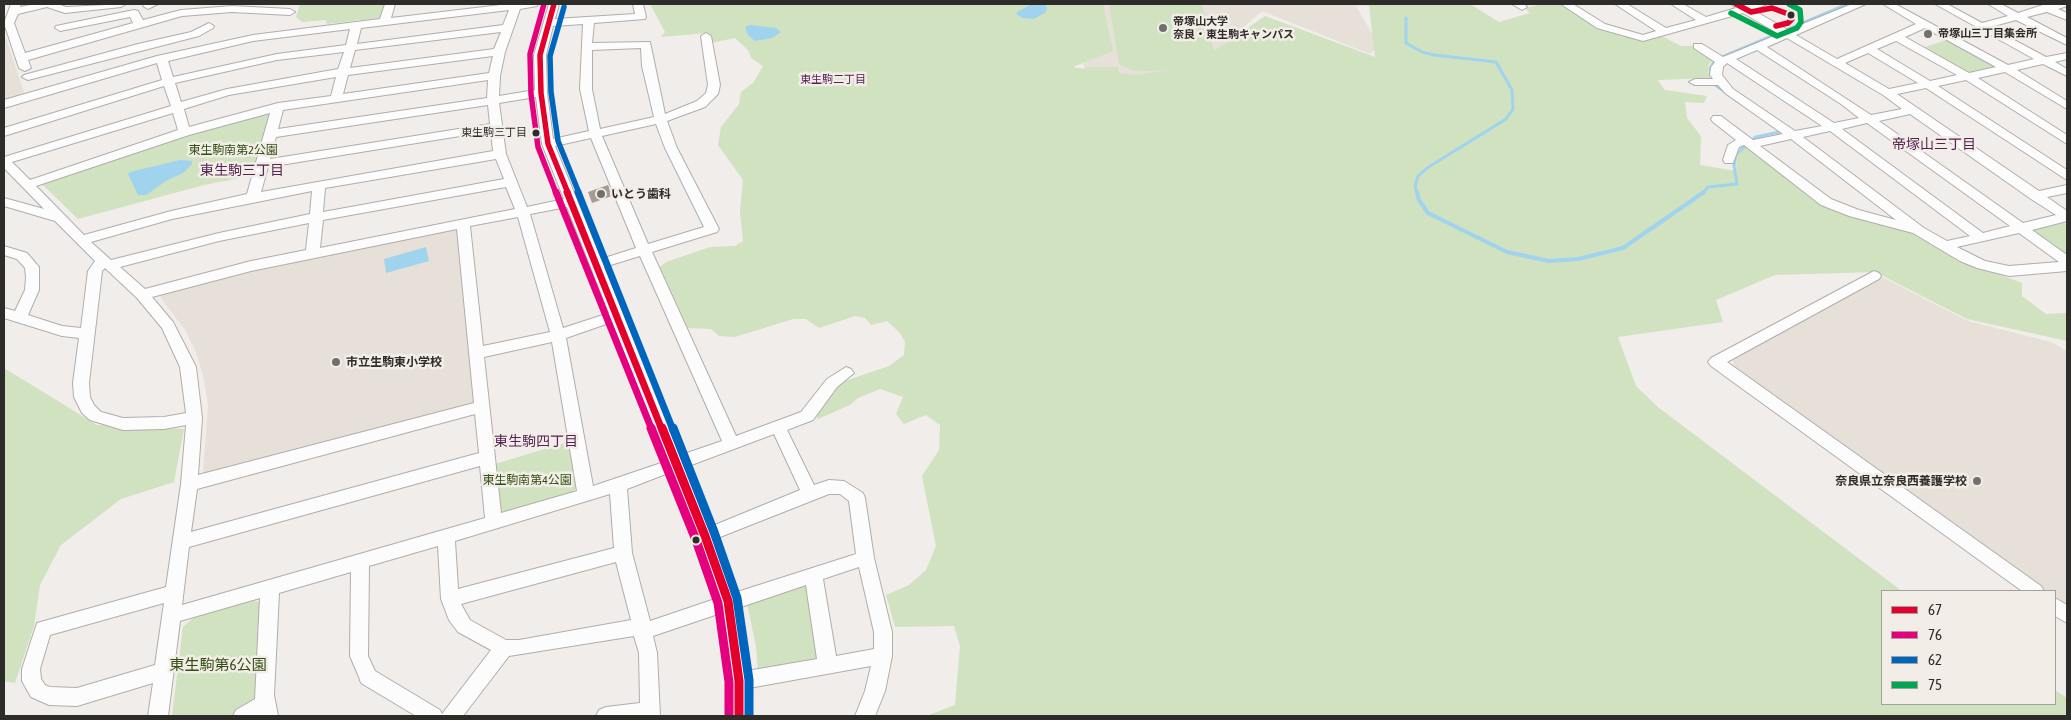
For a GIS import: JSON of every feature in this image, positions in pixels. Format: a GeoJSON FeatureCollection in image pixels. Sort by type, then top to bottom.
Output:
{"type":"FeatureCollection","features":[{"type":"Feature","properties":{"kind":"street"},"geometry":{"type":"LineString","coordinates":[[33,95],[9,22],[15,8],[48,4],[65,10],[121,4]]}},
{"type":"Feature","properties":{"kind":"street"},"geometry":{"type":"LineString","coordinates":[[385,20],[390,4]]}},
{"type":"Feature","properties":{"kind":"street"},"geometry":{"type":"LineString","coordinates":[[4,104],[161,58],[284,32],[482,7],[533,4]]}},
{"type":"Feature","properties":{"kind":"street"},"geometry":{"type":"LineString","coordinates":[[554,4],[540,55],[541,93],[548,144],[705,536],[728,601],[739,681],[739,716]]}},
{"type":"Feature","properties":{"kind":"street"},"geometry":{"type":"LineString","coordinates":[[548,23],[641,17],[638,4]]}},
{"type":"Feature","properties":{"kind":"street"},"geometry":{"type":"LineString","coordinates":[[1566,4],[1600,26],[1643,38],[1704,20],[1741,6],[1762,4]]}},
{"type":"Feature","properties":{"kind":"street"},"geometry":{"type":"LineString","coordinates":[[1620,4],[1665,32]]}},
{"type":"Feature","properties":{"kind":"street"},"geometry":{"type":"LineString","coordinates":[[1676,4],[1704,20]]}},
{"type":"Feature","properties":{"kind":"street"},"geometry":{"type":"LineString","coordinates":[[1861,4],[1725,60],[1717,67],[1716,75],[1729,91],[1793,135],[1919,231],[1945,246],[1982,265],[2002,270],[2023,272],[2067,266]]}},
{"type":"Feature","properties":{"kind":"street"},"geometry":{"type":"LineString","coordinates":[[1888,4],[2008,69],[2067,106]]}},
{"type":"Feature","properties":{"kind":"street"},"geometry":{"type":"LineString","coordinates":[[1940,4],[2067,72]]}},
{"type":"Feature","properties":{"kind":"street"},"geometry":{"type":"LineString","coordinates":[[1993,4],[2067,42]]}},
{"type":"Feature","properties":{"kind":"street"},"geometry":{"type":"LineString","coordinates":[[1982,26],[2044,6],[2063,4]]}},
{"type":"Feature","properties":{"kind":"street"},"geometry":{"type":"LineString","coordinates":[[516,5],[499,52],[494,76],[493,101],[496,127],[500,154],[523,212],[558,335],[586,496]]}},
{"type":"Feature","properties":{"kind":"street"},"geometry":{"type":"LineString","coordinates":[[21,58],[181,13],[234,6],[291,8],[284,32]]}},
{"type":"Feature","properties":{"kind":"street"},"geometry":{"type":"LineString","coordinates":[[1741,6],[1888,93],[2067,217]]}},
{"type":"Feature","properties":{"kind":"street"},"geometry":{"type":"LineString","coordinates":[[2044,6],[2067,17]]}},
{"type":"Feature","properties":{"kind":"street"},"geometry":{"type":"LineString","coordinates":[[60,28],[134,14],[139,24]]}},
{"type":"Feature","properties":{"kind":"street"},"geometry":{"type":"LineString","coordinates":[[54,18],[66,45]]}},
{"type":"Feature","properties":{"kind":"street"},"geometry":{"type":"LineString","coordinates":[[589,20],[586,48],[586,89],[595,133],[644,250],[731,443]]}},
{"type":"Feature","properties":{"kind":"street"},"geometry":{"type":"LineString","coordinates":[[336,98],[357,24]]}},
{"type":"Feature","properties":{"kind":"street"},"geometry":{"type":"LineString","coordinates":[[1836,63],[1925,24]]}},
{"type":"Feature","properties":{"kind":"street"},"geometry":{"type":"LineString","coordinates":[[28,77],[142,46],[195,34],[209,26]]}},
{"type":"Feature","properties":{"kind":"street"},"geometry":{"type":"LineString","coordinates":[[4,132],[170,81],[257,61],[507,28]]}},
{"type":"Feature","properties":{"kind":"street"},"geometry":{"type":"LineString","coordinates":[[548,144],[660,119],[689,110],[712,94],[714,85],[706,36]]}},
{"type":"Feature","properties":{"kind":"street"},"geometry":{"type":"LineString","coordinates":[[1897,37],[1969,77],[2067,140]]}},
{"type":"Feature","properties":{"kind":"street"},"geometry":{"type":"LineString","coordinates":[[586,48],[646,44],[648,66],[660,119],[671,148],[712,228],[595,265]]}},
{"type":"Feature","properties":{"kind":"street"},"geometry":{"type":"LineString","coordinates":[[142,46],[147,62]]}},
{"type":"Feature","properties":{"kind":"street"},"geometry":{"type":"LineString","coordinates":[[1698,46],[1725,60],[1832,127],[1980,237]]}},
{"type":"Feature","properties":{"kind":"street"},"geometry":{"type":"LineString","coordinates":[[1758,46],[1870,119],[2067,261]]}},
{"type":"Feature","properties":{"kind":"street"},"geometry":{"type":"LineString","coordinates":[[1869,49],[1929,85],[2067,176]]}},
{"type":"Feature","properties":{"kind":"street"},"geometry":{"type":"LineString","coordinates":[[158,716],[162,672],[189,484],[194,418],[188,367],[168,326],[142,295],[81,240],[4,161],[177,106],[257,86],[343,72],[499,52]]}},
{"type":"Feature","properties":{"kind":"street"},"geometry":{"type":"LineString","coordinates":[[1888,93],[2049,62],[2067,56]]}},
{"type":"Feature","properties":{"kind":"street"},"geometry":{"type":"LineString","coordinates":[[161,58],[185,132]]}},
{"type":"Feature","properties":{"kind":"street"},"geometry":{"type":"LineString","coordinates":[[88,60],[94,78]]}},
{"type":"Feature","properties":{"kind":"street"},"geometry":{"type":"LineString","coordinates":[[28,184],[185,132],[278,107],[494,76]]}},
{"type":"Feature","properties":{"kind":"street"},"geometry":{"type":"LineString","coordinates":[[1695,82],[1720,82]]}},
{"type":"Feature","properties":{"kind":"street"},"geometry":{"type":"LineString","coordinates":[[272,134],[541,93]]}},
{"type":"Feature","properties":{"kind":"street"},"geometry":{"type":"LineString","coordinates":[[253,197],[264,164],[278,107]]}},
{"type":"Feature","properties":{"kind":"street"},"geometry":{"type":"LineString","coordinates":[[1729,160],[1734,145],[1793,135],[1912,110]]}},
{"type":"Feature","properties":{"kind":"street"},"geometry":{"type":"LineString","coordinates":[[1717,119],[1826,202],[1854,214],[1919,231]]}},
{"type":"Feature","properties":{"kind":"street"},"geometry":{"type":"LineString","coordinates":[[264,164],[496,127]]}},
{"type":"Feature","properties":{"kind":"street"},"geometry":{"type":"LineString","coordinates":[[81,240],[171,215],[253,197],[500,154]]}},
{"type":"Feature","properties":{"kind":"street"},"geometry":{"type":"LineString","coordinates":[[194,418],[164,423],[123,424],[96,416],[88,410],[82,397],[81,383],[95,271],[106,263],[219,237],[316,217],[510,182]]}},
{"type":"Feature","properties":{"kind":"street"},"geometry":{"type":"LineString","coordinates":[[313,253],[319,186]]}},
{"type":"Feature","properties":{"kind":"street"},"geometry":{"type":"LineString","coordinates":[[2036,196],[2067,189]]}},
{"type":"Feature","properties":{"kind":"street"},"geometry":{"type":"LineString","coordinates":[[4,202],[60,219]]}},
{"type":"Feature","properties":{"kind":"street"},"geometry":{"type":"LineString","coordinates":[[142,295],[192,280],[313,253],[571,202]]}},
{"type":"Feature","properties":{"kind":"street"},"geometry":{"type":"LineString","coordinates":[[1945,246],[2067,217]]}},
{"type":"Feature","properties":{"kind":"street"},"geometry":{"type":"LineString","coordinates":[[463,224],[494,523]]}},
{"type":"Feature","properties":{"kind":"street"},"geometry":{"type":"LineString","coordinates":[[4,250],[22,256],[32,267],[32,290],[19,318]]}},
{"type":"Feature","properties":{"kind":"street"},"geometry":{"type":"LineString","coordinates":[[1874,276],[1716,362],[2034,590]]}},
{"type":"Feature","properties":{"kind":"street"},"geometry":{"type":"LineString","coordinates":[[4,313],[62,331],[87,334]]}},
{"type":"Feature","properties":{"kind":"street"},"geometry":{"type":"LineString","coordinates":[[477,353],[558,335],[616,316]]}},
{"type":"Feature","properties":{"kind":"street"},"geometry":{"type":"LineString","coordinates":[[170,616],[494,523],[618,485],[807,416],[832,383],[846,373]]}},
{"type":"Feature","properties":{"kind":"street"},"geometry":{"type":"LineString","coordinates":[[189,484],[483,406]]}},
{"type":"Feature","properties":{"kind":"street"},"geometry":{"type":"LineString","coordinates":[[781,432],[810,493]]}},
{"type":"Feature","properties":{"kind":"street"},"geometry":{"type":"LineString","coordinates":[[180,542],[488,457]]}},
{"type":"Feature","properties":{"kind":"street"},"geometry":{"type":"LineString","coordinates":[[606,716],[650,714],[648,653],[623,553],[618,485]]}},
{"type":"Feature","properties":{"kind":"street"},"geometry":{"type":"LineString","coordinates":[[705,536],[829,487],[844,488],[857,498],[865,558],[884,632],[883,656],[875,691],[865,716]]}},
{"type":"Feature","properties":{"kind":"street"},"geometry":{"type":"LineString","coordinates":[[446,537],[450,599],[455,614],[464,626],[504,648],[519,648],[643,628],[865,558]]}},
{"type":"Feature","properties":{"kind":"street"},"geometry":{"type":"LineString","coordinates":[[450,599],[623,553]]}},
{"type":"Feature","properties":{"kind":"street"},"geometry":{"type":"LineString","coordinates":[[360,562],[359,656],[368,677],[433,716]]}},
{"type":"Feature","properties":{"kind":"street"},"geometry":{"type":"LineString","coordinates":[[813,574],[828,667]]}},
{"type":"Feature","properties":{"kind":"street"},"geometry":{"type":"LineString","coordinates":[[243,716],[266,710],[270,588]]}},
{"type":"Feature","properties":{"kind":"street"},"geometry":{"type":"LineString","coordinates":[[162,672],[77,698],[48,696],[38,691],[32,681],[31,669],[42,629],[173,593]]}},
{"type":"Feature","properties":{"kind":"street"},"geometry":{"type":"LineString","coordinates":[[2056,607],[2067,615]]}},
{"type":"Feature","properties":{"kind":"street"},"geometry":{"type":"LineString","coordinates":[[451,716],[504,648]]}},
{"type":"Feature","properties":{"kind":"street"},"geometry":{"type":"LineString","coordinates":[[739,681],[883,656]]}},
{"type":"Feature","properties":{"kind":"shaded area","name":"帝塚山大学 奈良・東生駒キャンパス"},"geometry":{"type":"Polygon","coordinates":[[[1083,4],[1406,4],[1356,6],[1379,45],[1370,54],[1262,11],[1189,75],[1084,84],[1083,4]]]}},
{"type":"Feature","properties":{"kind":"shaded area"},"geometry":{"type":"Polygon","coordinates":[[[6,38],[25,95],[4,102],[4,39],[6,38]]]}},
{"type":"Feature","properties":{"kind":"shaded area","name":"市立生駒東小学校"},"geometry":{"type":"Polygon","coordinates":[[[454,229],[459,231],[476,401],[470,406],[208,475],[203,472],[208,405],[203,375],[195,350],[185,330],[160,297],[164,293],[240,272],[454,229]]]}},
{"type":"Feature","properties":{"kind":"shaded area","name":"奈良県立奈良西養護学校"},"geometry":{"type":"Polygon","coordinates":[[[1880,276],[1968,321],[2051,342],[2067,351],[2067,611],[2056,603],[2056,590],[2039,590],[1735,371],[1732,355],[1880,276]]]}},
{"type":"Feature","properties":{"kind":"green space"},"geometry":{"type":"Polygon","coordinates":[[[300,4],[385,4],[380,18],[327,24],[326,20],[302,22],[296,17],[300,4]]]}},
{"type":"Feature","properties":{"kind":"green space"},"geometry":{"type":"Polygon","coordinates":[[[650,4],[1103,4],[1113,51],[1073,67],[1086,69],[1087,67],[1118,67],[1119,73],[1137,75],[1169,70],[1134,71],[1119,64],[1109,4],[1202,4],[1214,51],[1265,16],[1375,57],[1369,5],[1470,4],[1499,22],[1530,13],[1525,8],[1543,4],[1561,4],[1598,28],[1644,41],[1662,36],[1681,46],[1695,46],[1715,58],[1709,64],[1710,78],[1658,80],[1665,90],[1707,96],[1704,103],[1685,102],[1687,118],[1701,136],[1700,165],[1736,171],[1737,154],[1746,146],[1820,203],[1923,237],[1964,261],[2022,283],[2022,296],[2046,314],[2067,313],[2067,341],[1967,319],[1875,272],[1775,275],[1716,300],[1723,322],[1618,337],[1636,386],[1659,408],[1901,590],[1881,590],[1881,705],[2056,705],[2056,691],[2067,698],[2067,716],[926,716],[955,705],[960,646],[954,626],[895,627],[886,595],[909,585],[926,570],[936,546],[922,476],[939,450],[940,425],[926,415],[904,424],[896,414],[903,397],[880,389],[818,419],[814,413],[842,382],[889,366],[904,355],[905,342],[900,333],[887,321],[871,325],[865,318],[855,316],[819,328],[806,319],[793,319],[735,337],[719,336],[711,329],[688,328],[660,267],[666,262],[710,247],[735,246],[743,241],[740,211],[743,180],[718,145],[721,127],[739,104],[741,92],[753,83],[763,66],[751,58],[748,50],[735,38],[711,43],[707,33],[661,37],[665,32],[650,4]]]}},
{"type":"Feature","properties":{"kind":"green space"},"geometry":{"type":"Polygon","coordinates":[[[1949,39],[1995,65],[1996,68],[1970,73],[1922,48],[1949,39]]]}},
{"type":"Feature","properties":{"kind":"green space","name":"東生駒南第2公園"},"geometry":{"type":"Polygon","coordinates":[[[268,112],[271,113],[256,175],[204,185],[78,219],[42,184],[46,180],[149,147],[268,112]]]}},
{"type":"Feature","properties":{"kind":"green space"},"geometry":{"type":"Polygon","coordinates":[[[2061,222],[2067,224],[2067,257],[2033,233],[2033,229],[2061,222]]]}},
{"type":"Feature","properties":{"kind":"green space"},"geometry":{"type":"Polygon","coordinates":[[[4,368],[97,425],[184,429],[174,482],[121,499],[61,545],[40,585],[34,626],[15,683],[4,681],[4,368]]]}},
{"type":"Feature","properties":{"kind":"green space","name":"東生駒南第4公園"},"geometry":{"type":"Polygon","coordinates":[[[568,442],[576,488],[571,494],[507,512],[500,510],[495,464],[568,442]]]}},
{"type":"Feature","properties":{"kind":"green space"},"geometry":{"type":"Polygon","coordinates":[[[809,579],[822,663],[758,674],[756,647],[746,598],[809,579]]]}},
{"type":"Feature","properties":{"kind":"green space","name":"東生駒第6公園"},"geometry":{"type":"Polygon","coordinates":[[[254,600],[262,604],[255,706],[236,716],[172,716],[183,627],[193,618],[254,600]]]}},
{"type":"Feature","properties":{"kind":"water"},"geometry":{"type":"Polygon","coordinates":[[[1032,4],[1044,4],[1047,7],[1046,12],[1034,19],[1023,18],[1016,14],[1017,12],[1032,4]]]}},
{"type":"Feature","properties":{"kind":"water"},"geometry":{"type":"Polygon","coordinates":[[[750,25],[776,28],[781,32],[772,38],[755,41],[748,35],[745,27],[750,25]]]}},
{"type":"Feature","properties":{"kind":"water"},"geometry":{"type":"Polygon","coordinates":[[[180,160],[192,161],[192,164],[183,173],[166,181],[146,195],[138,195],[128,174],[130,172],[180,160]]]}},
{"type":"Feature","properties":{"kind":"water"},"geometry":{"type":"Polygon","coordinates":[[[426,247],[429,261],[386,273],[384,259],[426,247]]]}},
{"type":"Feature","properties":{"kind":"building","name":"いとう歯科"},"geometry":{"type":"Polygon","coordinates":[[[608,185],[612,196],[592,203],[588,192],[608,185]]]}},
{"type":"Feature","properties":{"kind":"waterway"},"geometry":{"type":"LineString","coordinates":[[1740,103],[1714,84],[1710,69],[1715,60],[1848,4]]}},
{"type":"Feature","properties":{"kind":"waterway"},"geometry":{"type":"LineString","coordinates":[[1406,18],[1406,43],[1422,52],[1434,55],[1496,62],[1512,90],[1513,109],[1506,119],[1427,168],[1418,176],[1415,186],[1417,193]]}},
{"type":"Feature","properties":{"kind":"waterway"},"geometry":{"type":"LineString","coordinates":[[1704,192],[1708,187],[1737,184],[1734,166],[1736,154],[1756,137],[1779,132],[1777,128]]}},
{"type":"Feature","properties":{"kind":"waterway"},"geometry":{"type":"LineString","coordinates":[[1417,192],[1419,200],[1428,213],[1507,252],[1549,261],[1578,259],[1623,248],[1704,192]]}},
{"type":"Feature","properties":{"kind":"transit line","name":"76"},"geometry":{"type":"LineString","coordinates":[[544,4],[530,54],[531,94],[538,147],[696,540],[718,603],[729,682],[729,716]]}},
{"type":"Feature","properties":{"kind":"transit line","name":"67"},"geometry":{"type":"LineString","coordinates":[[554,4],[540,55],[541,93],[548,144],[705,536],[728,601],[739,681],[739,716]]}},
{"type":"Feature","properties":{"kind":"transit line","name":"67"},"geometry":{"type":"LineString","coordinates":[[1736,4],[1751,12],[1772,8],[1791,15],[1792,19],[1788,23],[1776,26]]}},
{"type":"Feature","properties":{"kind":"transit line","name":"75"},"geometry":{"type":"LineString","coordinates":[[1731,13],[1777,36],[1797,28],[1801,22],[1800,10],[1789,4]]}},
{"type":"Feature","properties":{"kind":"transit line","name":"62"},"geometry":{"type":"LineString","coordinates":[[564,7],[550,56],[551,92],[558,141],[714,532],[737,598],[749,680],[749,716]]}},
{"type":"Feature","properties":{"kind":"place","name":"帝塚山大学 奈良・東生駒キャンパス"},"geometry":{"type":"Point","coordinates":[1163,28]}},
{"type":"Feature","properties":{"kind":"place","name":"帝塚山三丁目集会所"},"geometry":{"type":"Point","coordinates":[1928,34]}},
{"type":"Feature","properties":{"kind":"place","name":"東生駒三丁目"},"geometry":{"type":"Point","coordinates":[536,133]}},
{"type":"Feature","properties":{"kind":"place","name":"いとう歯科"},"geometry":{"type":"Point","coordinates":[601,194]}},
{"type":"Feature","properties":{"kind":"place","name":"市立生駒東小学校"},"geometry":{"type":"Point","coordinates":[336,362]}},
{"type":"Feature","properties":{"kind":"place","name":"奈良県立奈良西養護学校"},"geometry":{"type":"Point","coordinates":[1977,481]}},
{"type":"Feature","properties":{"kind":"district","name":"東生駒二丁目"},"geometry":{"type":"Point","coordinates":[833,80]}},
{"type":"Feature","properties":{"kind":"district","name":"帝塚山三丁目"},"geometry":{"type":"Point","coordinates":[1934,145]}},
{"type":"Feature","properties":{"kind":"district","name":"東生駒三丁目"},"geometry":{"type":"Point","coordinates":[242,171]}},
{"type":"Feature","properties":{"kind":"district","name":"東生駒四丁目"},"geometry":{"type":"Point","coordinates":[536,442]}}]}
